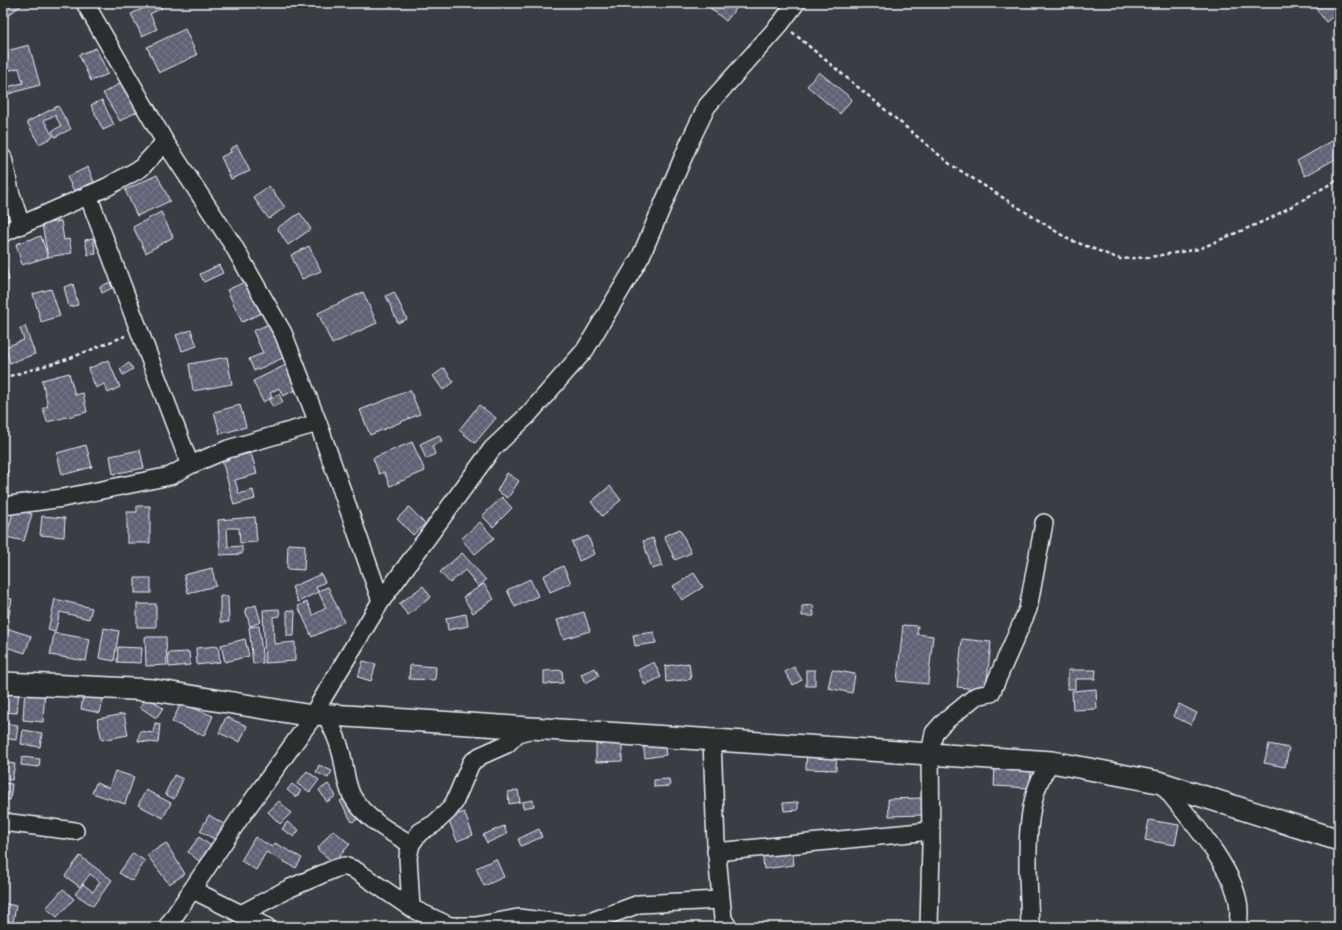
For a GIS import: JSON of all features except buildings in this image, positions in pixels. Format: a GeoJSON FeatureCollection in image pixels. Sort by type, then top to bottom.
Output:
{"type":"FeatureCollection","features":[{"type":"Feature","properties":{"kind":"street"},"geometry":{"type":"LineString","coordinates":[[85,3],[165,142],[233,245],[283,333],[318,423],[381,601]]}},
{"type":"Feature","properties":{"kind":"street"},"geometry":{"type":"LineString","coordinates":[[168,927],[240,818],[318,715],[381,601],[492,449],[528,415],[585,350],[641,256],[691,138],[707,106],[781,23],[796,3]]}},
{"type":"Feature","properties":{"kind":"street"},"geometry":{"type":"LineString","coordinates":[[3,233],[88,195],[141,168],[165,142]]}},
{"type":"Feature","properties":{"kind":"street"},"geometry":{"type":"LineString","coordinates":[[3,158],[10,191],[21,225]]}},
{"type":"Feature","properties":{"kind":"street"},"geometry":{"type":"LineString","coordinates":[[88,195],[190,465]]}},
{"type":"Feature","properties":{"kind":"street"},"geometry":{"type":"LineString","coordinates":[[3,506],[63,498],[145,483],[170,476],[190,465],[228,450],[318,423]]}},
{"type":"Feature","properties":{"kind":"street"},"geometry":{"type":"LineString","coordinates":[[929,927],[931,831],[930,754],[934,733],[942,724],[976,696],[991,693],[1028,609],[1044,523]]}},
{"type":"Feature","properties":{"kind":"street"},"geometry":{"type":"LineString","coordinates":[[3,683],[154,690],[318,715],[1052,762],[1161,783],[1339,840]]}},
{"type":"Feature","properties":{"kind":"street"},"geometry":{"type":"LineString","coordinates":[[318,715],[341,750],[353,798],[360,807],[384,828],[411,844]]}},
{"type":"Feature","properties":{"kind":"street"},"geometry":{"type":"LineString","coordinates":[[411,908],[408,857],[411,844],[420,832],[434,824],[454,803],[464,776],[471,763],[480,756],[507,744],[518,733],[532,729]]}},
{"type":"Feature","properties":{"kind":"street"},"geometry":{"type":"LineString","coordinates":[[712,740],[716,852],[720,900],[723,919],[728,927]]}},
{"type":"Feature","properties":{"kind":"street"},"geometry":{"type":"LineString","coordinates":[[1030,927],[1029,828],[1038,787],[1045,769],[1052,762]]}},
{"type":"Feature","properties":{"kind":"street"},"geometry":{"type":"LineString","coordinates":[[1161,783],[1227,871],[1237,896],[1240,911],[1238,927]]}},
{"type":"Feature","properties":{"kind":"street"},"geometry":{"type":"LineString","coordinates":[[3,822],[75,831]]}},
{"type":"Feature","properties":{"kind":"street"},"geometry":{"type":"LineString","coordinates":[[716,852],[931,831]]}},
{"type":"Feature","properties":{"kind":"street"},"geometry":{"type":"LineString","coordinates":[[240,914],[288,889],[344,866],[355,870],[411,908],[450,926],[476,926],[518,918],[569,924],[590,922],[639,904],[720,900]]}},
{"type":"Feature","properties":{"kind":"street"},"geometry":{"type":"LineString","coordinates":[[193,890],[267,927]]}},
{"type":"Feature","properties":{"kind":"path"},"geometry":{"type":"LineString","coordinates":[[781,23],[950,164],[1068,239],[1120,259],[1150,257],[1199,249],[1271,218],[1339,179]]}},
{"type":"Feature","properties":{"kind":"path"},"geometry":{"type":"LineString","coordinates":[[3,378],[68,359],[139,330]]}}]}
